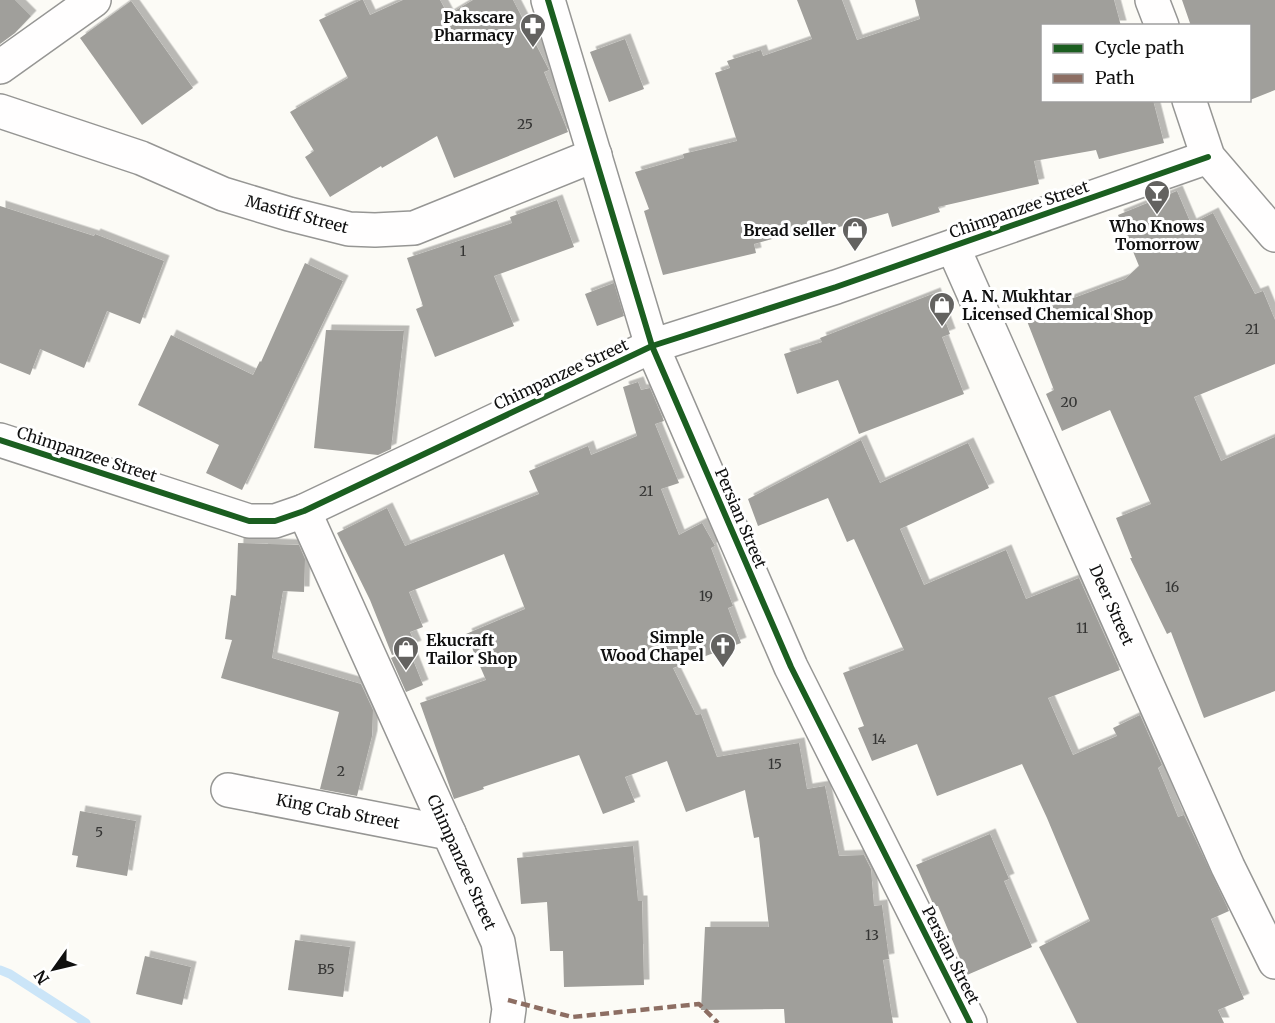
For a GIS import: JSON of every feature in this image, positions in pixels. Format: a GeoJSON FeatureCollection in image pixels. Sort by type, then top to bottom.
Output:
{"type":"FeatureCollection","features":[{"type":"Feature","properties":{"kind":"street"},"geometry":{"type":"LineString","coordinates":[[0,67],[94,0]]}},
{"type":"Feature","properties":{"kind":"street"},"geometry":{"type":"LineString","coordinates":[[1152,0],[1161,24]]}},
{"type":"Feature","properties":{"kind":"street","name":"Persian Street"},"geometry":{"type":"LineString","coordinates":[[556,2],[595,155],[652,346],[791,667],[970,1023]]}},
{"type":"Feature","properties":{"kind":"street"},"geometry":{"type":"LineString","coordinates":[[1190,102],[1208,157],[1275,235]]}},
{"type":"Feature","properties":{"kind":"street","name":"Mastiff Street"},"geometry":{"type":"LineString","coordinates":[[0,111],[141,158],[223,194],[348,229],[414,228],[595,155]]}},
{"type":"Feature","properties":{"kind":"street","name":"Chimpanzee Street"},"geometry":{"type":"LineString","coordinates":[[0,440],[249,520],[275,521],[304,511],[652,346],[952,247],[1208,157]]}},
{"type":"Feature","properties":{"kind":"street","name":"Deer Street"},"geometry":{"type":"LineString","coordinates":[[952,247],[1224,856],[1275,962]]}},
{"type":"Feature","properties":{"kind":"street","name":"Chimpanzee Street"},"geometry":{"type":"LineString","coordinates":[[304,511],[498,942],[509,1009],[507,1023]]}},
{"type":"Feature","properties":{"kind":"street","name":"King Crab Street"},"geometry":{"type":"LineString","coordinates":[[228,790],[449,833]]}},
{"type":"Feature","properties":{"kind":"building"},"geometry":{"type":"Polygon","coordinates":[[[0,0],[15,0],[31,16],[15,33],[0,44],[0,0]]]}},
{"type":"Feature","properties":{"kind":"building"},"geometry":{"type":"Polygon","coordinates":[[[361,0],[370,15],[403,0],[440,0],[448,15],[473,0],[513,0],[549,70],[544,72],[568,132],[454,178],[437,136],[330,197],[305,157],[314,151],[290,112],[348,78],[319,20],[361,0]]]}},
{"type":"Feature","properties":{"kind":"building"},"geometry":{"type":"Polygon","coordinates":[[[797,0],[842,0],[857,40],[920,19],[915,0],[1114,0],[1120,24],[1041,24],[1041,102],[1154,102],[1164,143],[1099,159],[1096,150],[1034,161],[1039,184],[938,207],[940,212],[892,227],[888,213],[832,229],[830,223],[754,244],[756,253],[663,275],[644,211],[649,209],[635,172],[684,158],[683,154],[737,141],[715,73],[730,68],[727,61],[761,50],[763,56],[812,39],[797,0]]]}},
{"type":"Feature","properties":{"kind":"building"},"geometry":{"type":"Polygon","coordinates":[[[1182,0],[1275,0],[1275,90],[1251,100],[1251,24],[1190,24],[1182,0]]]}},
{"type":"Feature","properties":{"kind":"building"},"geometry":{"type":"Polygon","coordinates":[[[131,1],[193,88],[142,125],[80,38],[131,1]]]}},
{"type":"Feature","properties":{"kind":"building"},"geometry":{"type":"Polygon","coordinates":[[[625,39],[644,89],[609,102],[590,52],[625,39]]]}},
{"type":"Feature","properties":{"kind":"building"},"geometry":{"type":"Polygon","coordinates":[[[1177,191],[1191,224],[1213,213],[1255,294],[1263,291],[1275,320],[1275,364],[1194,397],[1221,461],[1275,437],[1275,691],[1204,718],[1171,632],[1167,634],[1130,558],[1132,558],[1116,518],[1151,504],[1110,410],[1062,431],[1046,394],[1054,390],[1025,316],[1125,279],[1139,266],[1118,215],[1177,191]]]}},
{"type":"Feature","properties":{"kind":"building"},"geometry":{"type":"Polygon","coordinates":[[[557,200],[574,247],[494,276],[514,326],[435,357],[416,309],[423,306],[407,258],[512,223],[510,217],[557,200]]]}},
{"type":"Feature","properties":{"kind":"building"},"geometry":{"type":"Polygon","coordinates":[[[0,206],[94,236],[95,234],[164,261],[140,324],[107,311],[84,368],[40,349],[30,375],[0,363],[0,206]]]}},
{"type":"Feature","properties":{"kind":"building"},"geometry":{"type":"Polygon","coordinates":[[[305,263],[343,281],[242,490],[206,473],[219,445],[138,405],[171,335],[253,375],[305,263]]]}},
{"type":"Feature","properties":{"kind":"building"},"geometry":{"type":"Polygon","coordinates":[[[614,283],[624,316],[597,326],[585,294],[614,283]]]}},
{"type":"Feature","properties":{"kind":"building"},"geometry":{"type":"Polygon","coordinates":[[[935,293],[950,334],[942,337],[964,394],[859,434],[838,380],[797,394],[784,354],[822,342],[820,338],[935,293]]]}},
{"type":"Feature","properties":{"kind":"building"},"geometry":{"type":"Polygon","coordinates":[[[326,330],[404,331],[391,449],[378,455],[314,448],[326,330]]]}},
{"type":"Feature","properties":{"kind":"building"},"geometry":{"type":"Polygon","coordinates":[[[638,382],[641,390],[650,388],[664,421],[655,424],[679,483],[661,489],[679,535],[702,523],[715,546],[711,548],[733,606],[728,608],[741,643],[673,668],[696,715],[701,714],[717,757],[799,743],[807,789],[825,786],[839,856],[864,855],[871,869],[874,906],[882,905],[889,959],[883,960],[893,1023],[785,1023],[784,1009],[701,1010],[705,927],[769,927],[759,837],[754,838],[745,790],[686,812],[667,761],[625,777],[635,802],[603,814],[579,755],[454,799],[420,703],[486,680],[466,634],[525,609],[504,554],[409,592],[423,627],[410,632],[416,646],[392,655],[370,600],[337,533],[387,508],[405,546],[539,494],[529,471],[588,446],[591,455],[637,436],[623,387],[638,382]]]}},
{"type":"Feature","properties":{"kind":"building"},"geometry":{"type":"Polygon","coordinates":[[[861,440],[880,483],[968,443],[989,488],[900,529],[924,585],[1006,550],[1026,599],[1079,578],[1120,670],[1048,698],[1073,755],[1117,736],[1113,728],[1140,715],[1162,765],[1158,768],[1178,817],[1184,815],[1229,911],[1211,919],[1244,999],[1218,1010],[1224,1023],[1077,1023],[1039,947],[1090,921],[1022,764],[937,796],[917,744],[872,761],[858,728],[864,726],[843,673],[904,650],[854,539],[847,542],[828,498],[758,526],[748,499],[861,440]]]}},
{"type":"Feature","properties":{"kind":"building"},"geometry":{"type":"Polygon","coordinates":[[[238,543],[299,545],[305,559],[304,592],[283,591],[272,658],[361,684],[373,710],[372,736],[357,796],[320,789],[339,712],[221,678],[232,640],[225,639],[231,595],[236,596],[238,543]]]}},
{"type":"Feature","properties":{"kind":"building","name":"Ekucraft Tailor Shop"},"geometry":{"type":"Polygon","coordinates":[[[409,650],[423,685],[406,692],[391,658],[409,650]]]}},
{"type":"Feature","properties":{"kind":"building"},"geometry":{"type":"Polygon","coordinates":[[[80,811],[136,821],[127,876],[76,867],[78,856],[72,855],[80,811]]]}},
{"type":"Feature","properties":{"kind":"building"},"geometry":{"type":"Polygon","coordinates":[[[990,834],[1009,879],[1004,881],[1032,947],[967,975],[938,906],[934,906],[916,865],[990,834]]]}},
{"type":"Feature","properties":{"kind":"building"},"geometry":{"type":"Polygon","coordinates":[[[633,846],[638,901],[642,901],[644,985],[564,987],[563,951],[550,951],[547,902],[521,904],[517,858],[633,846]]]}},
{"type":"Feature","properties":{"kind":"building"},"geometry":{"type":"Polygon","coordinates":[[[295,940],[350,947],[343,997],[288,990],[295,940]]]}},
{"type":"Feature","properties":{"kind":"building"},"geometry":{"type":"Polygon","coordinates":[[[145,956],[191,967],[182,1005],[136,994],[145,956]]]}},
{"type":"Feature","properties":{"kind":"waterway"},"geometry":{"type":"LineString","coordinates":[[0,970],[10,974],[86,1023]]}},
{"type":"Feature","properties":{"kind":"marked path"},"geometry":{"type":"LineString","coordinates":[[508,1000],[572,1017],[699,1004],[718,1023]]}},
{"type":"Feature","properties":{"kind":"cycle path"},"geometry":{"type":"LineString","coordinates":[[548,0],[652,346],[791,667],[970,1023]]}},
{"type":"Feature","properties":{"kind":"cycle path"},"geometry":{"type":"LineString","coordinates":[[0,440],[249,521],[275,521],[304,511],[652,346],[836,287],[1208,157]]}},
{"type":"Feature","properties":{"kind":"place","name":"Pakscare Pharmacy"},"geometry":{"type":"Point","coordinates":[533,49]}},
{"type":"Feature","properties":{"kind":"place","name":"Who Knows Tomorrow"},"geometry":{"type":"Point","coordinates":[1157,216]}},
{"type":"Feature","properties":{"kind":"place","name":"Bread seller"},"geometry":{"type":"Point","coordinates":[855,253]}},
{"type":"Feature","properties":{"kind":"place","name":"A. N. Mukhtar Licensed Chemical Shop"},"geometry":{"type":"Point","coordinates":[942,328]}},
{"type":"Feature","properties":{"kind":"place","name":"Simple Wood Chapel"},"geometry":{"type":"Point","coordinates":[723,669]}},
{"type":"Feature","properties":{"kind":"place","name":"Ekucraft Tailor Shop"},"geometry":{"type":"Point","coordinates":[406,672]}}]}
